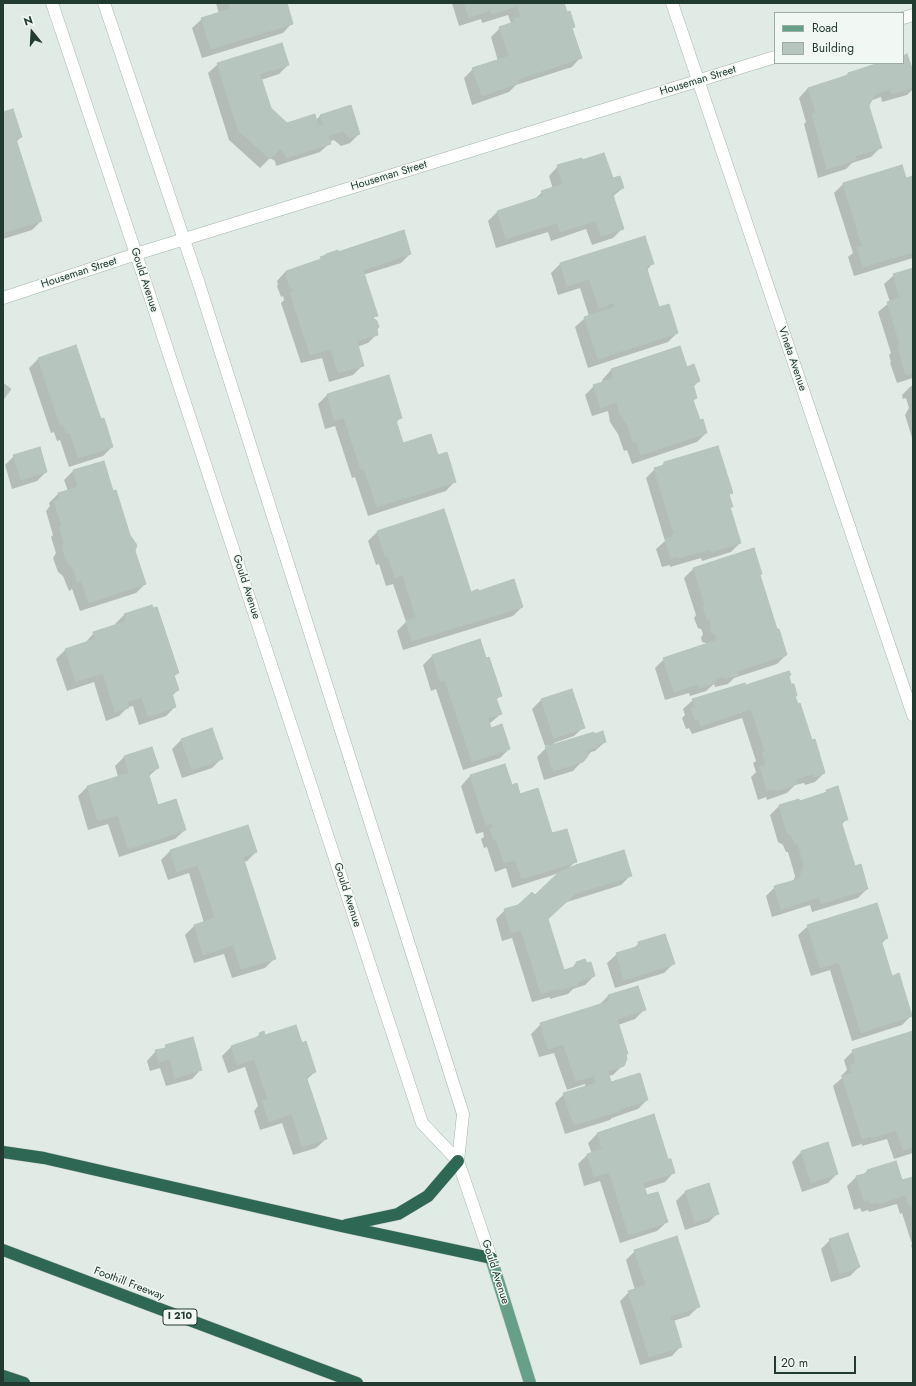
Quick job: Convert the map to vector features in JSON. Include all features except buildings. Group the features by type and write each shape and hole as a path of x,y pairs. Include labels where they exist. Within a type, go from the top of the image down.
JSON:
{"highway":[{"path":"3,1152 52,1160 341,1226 491,1258"},
{"path":"341,1226 398,1214 428,1196 458,1160"},
{"name":"Foothill Freeway","path":"3,1250 357,1383"},
{"path":"3,1376 24,1383"}],"main road":[{"name":"Gould Avenue","path":"491,1258 529,1377"}],"street":[{"name":"Gould Avenue","path":"52,3 422,1123 458,1160"},
{"name":"Gould Avenue","path":"104,3 184,240 463,1114 458,1160 491,1258"},
{"name":"Vineta Avenue","path":"672,3 913,715"},
{"name":"Houseman Street","path":"3,298 136,254 774,57"}]}
